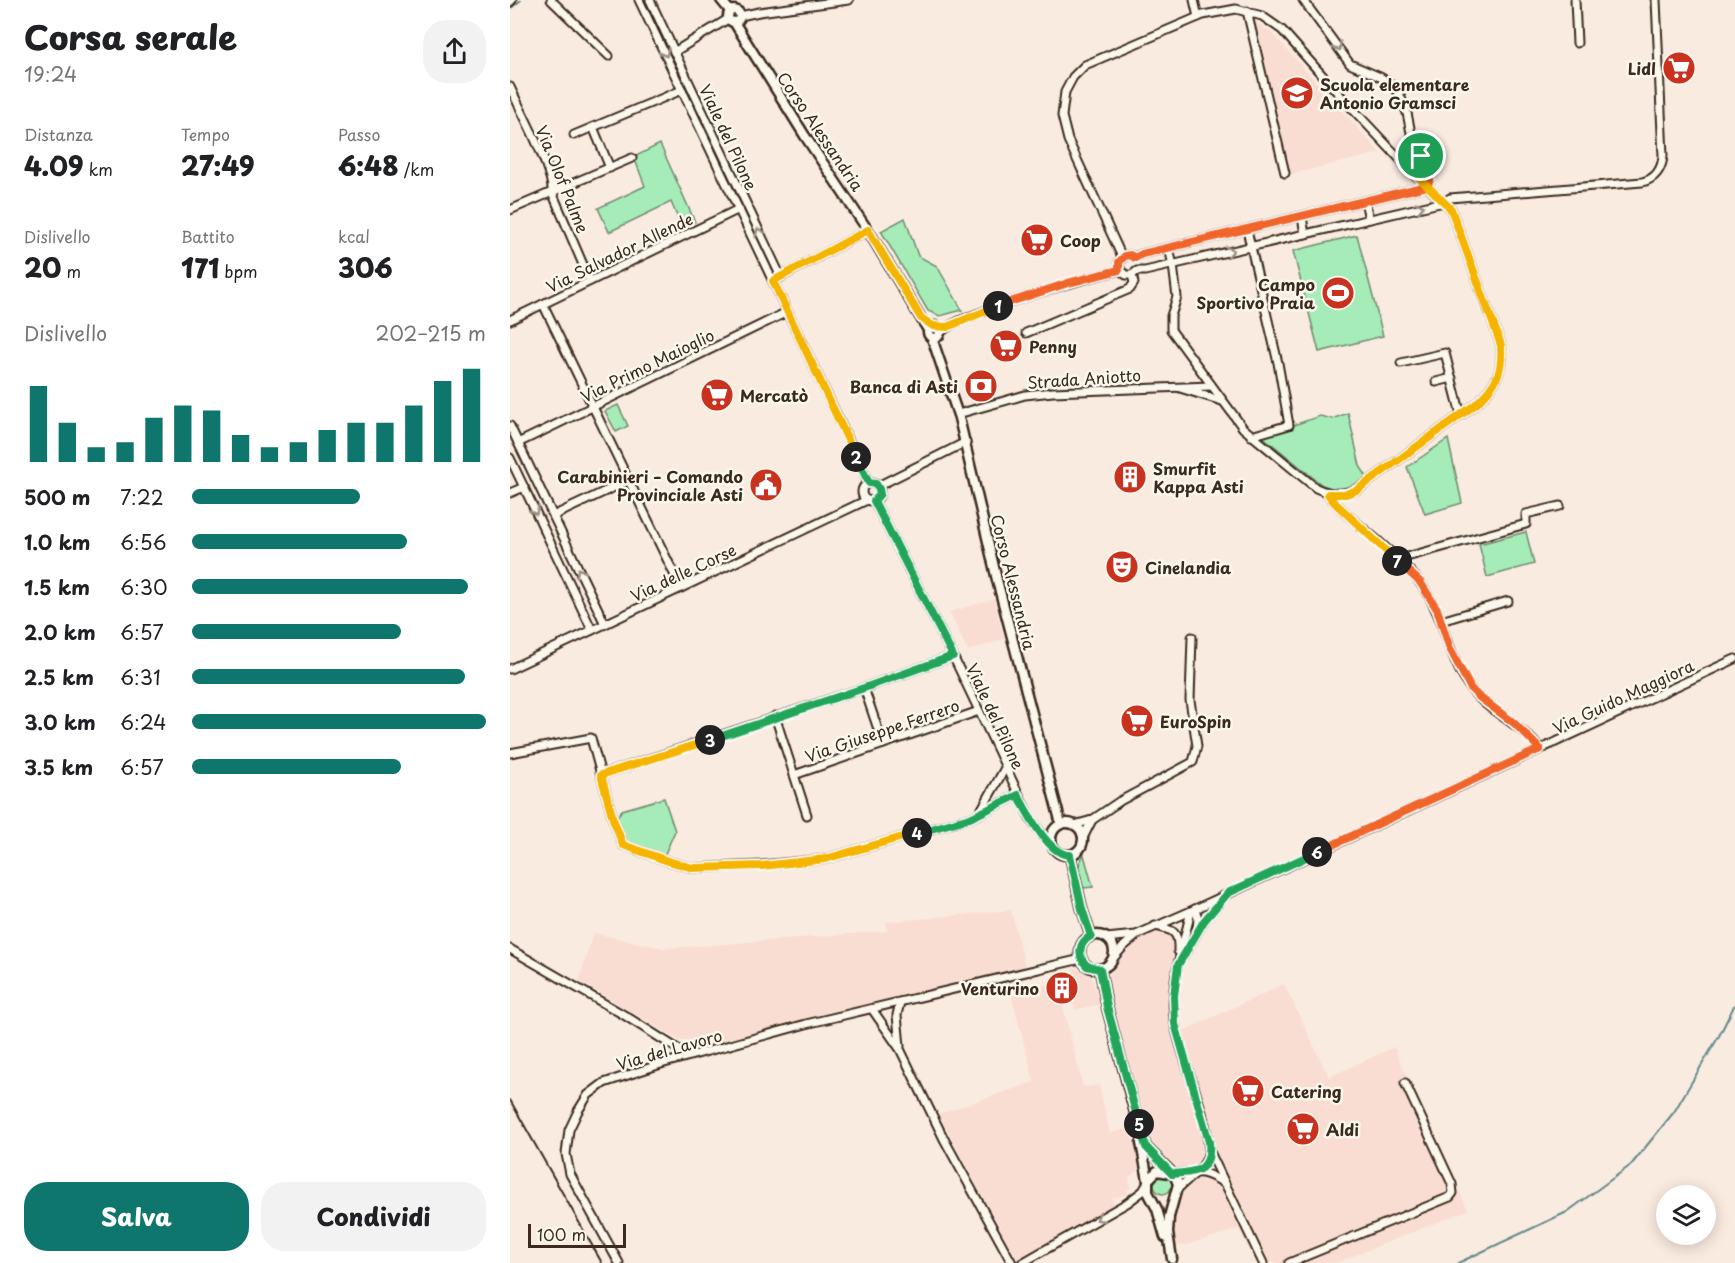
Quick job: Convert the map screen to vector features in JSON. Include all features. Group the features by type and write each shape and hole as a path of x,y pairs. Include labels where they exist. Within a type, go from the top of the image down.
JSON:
{"main road":[{"name":"Corso Alessandria","path":"721,0 805,136 868,230 921,318 935,334 966,442 996,580 1060,824"},
{"path":"1060,824 1074,825 1082,832 1081,847 1070,855 1056,852 1051,843 1053,830 1060,824"},
{"path":"1070,855 1082,909 1091,936"},
{"path":"1091,936 1106,938 1113,952 1110,962 1100,969 1087,966 1081,959 1080,948 1083,943 1091,936"},
{"path":"1100,969 1107,1007 1146,1147 1177,1180 1168,1233 1172,1261"},
{"path":"1140,1128 1150,1195 1157,1209 1172,1261"},
{"path":"1147,1182 1157,1171 1172,1174"},
{"path":"1150,1195 1162,1202 1171,1200 1176,1193"}],"street":[{"path":"551,0 609,57"},
{"name":"Viale del Pilone","path":"639,0 869,483"},
{"name":"Viale del Pilone","path":"650,0 781,277"},
{"path":"674,52 733,17 848,0"},
{"path":"1194,0 1198,17"},
{"path":"1135,258 1142,254 1427,186 1430,180 1398,93 1391,84 1380,77 1350,64 1303,0"},
{"path":"1575,0 1577,43"},
{"path":"1026,333 1130,288 1134,283 1135,273 1139,264 1135,258 1127,255 1122,257 1118,265 1119,270 1126,276 1135,273 1444,202 1450,198 1647,180 1661,167 1663,145 1656,0"},
{"path":"1122,257 1068,140 1062,116 1065,92 1073,78 1085,65 1198,17 1224,10 1247,11 1262,16 1282,30 1347,104 1444,202 1454,214 1501,345 1502,362 1498,378 1489,392 1461,415 1357,490 1346,494 1328,494"},
{"path":"1247,11 1285,173"},
{"name":"Via Olof Palme","path":"510,87 590,281"},
{"path":"574,135 682,90"},
{"path":"593,127 610,168"},
{"path":"1402,161 1421,156"},
{"path":"510,210 632,158"},
{"path":"1365,201 1369,219"},
{"name":"Via Salvador Allende","path":"510,320 739,209"},
{"path":"1302,217 1305,234"},
{"path":"773,281 868,230"},
{"path":"1247,230 1289,425 1251,436"},
{"path":"1192,243 1196,259"},
{"path":"1169,249 1177,297 1171,316 1172,330 1222,401 1251,436 1316,488 1328,494 1420,582 1437,609 1450,649 1471,689 1514,723 1540,749"},
{"path":"935,334 947,327 1023,298 1119,270"},
{"path":"543,304 681,588"},
{"name":"Via Primo Maioglio","path":"518,443 787,312"},
{"path":"1401,363 1443,352 1446,354 1461,415"},
{"path":"1436,382 1452,378"},
{"name":"Strada Aniotto","path":"958,414 1025,395 1211,386"},
{"name":"Strada Aniotto","path":"1178,387 1222,401"},
{"path":"510,426 605,624"},
{"path":"878,486 880,494 870,500 862,492 869,483 878,486 966,442"},
{"path":"510,458 592,630"},
{"path":"553,516 629,480"},
{"path":"510,494 524,487"},
{"name":"Viale del Pilone","path":"870,500 953,656 1030,818 1051,843"},
{"name":"Via delle Corse","path":"510,669 870,500"},
{"path":"1394,557 1403,558 1526,524 1526,514 1560,506"},
{"path":"1442,621 1508,601"},
{"path":"1074,825 1092,820 1120,801 1193,762 1197,746 1190,700 1192,637"},
{"path":"601,775 864,688 953,656"},
{"name":"Via Guido Maggiora","path":"1110,962 1136,935 1735,659"},
{"path":"864,688 883,744"},
{"name":"Via Giuseppe Ferrero","path":"794,775 979,711"},
{"path":"775,716 807,815"},
{"path":"510,753 591,738 613,819 623,845 693,868 762,866 825,859 970,818 1018,795"},
{"path":"980,814 1005,768"},
{"path":"1083,838 1092,820"},
{"name":"Via Guido Maggiora","path":"1178,965 1214,908 1228,893"},
{"path":"1193,910 1198,918 1195,936"},
{"name":"Via Guido Maggiora","path":"1178,965 1193,910"},
{"name":"Via Guido Maggiora","path":"1155,926 1169,929 1176,935 1179,942 1174,996 1175,1024 1209,1149 1263,1263"},
{"name":"Via Guido Maggiora","path":"1106,938 1136,935"},
{"path":"510,950 624,1015 689,1056"},
{"name":"Via del Lavoro","path":"619,1263 570,1174 566,1154 570,1130 578,1111 588,1095 604,1083 689,1056 806,1024 1081,959"},
{"path":"900,1002 897,1015 900,1049"},
{"path":"872,1009 900,1049 944,1139 1012,1263"},
{"path":"1289,1263 1450,1197 1453,1193 1452,1184 1405,1083"},
{"path":"1176,1193 1206,1165 1209,1149"},
{"path":"1172,1174 1198,1171 1207,1173 1225,1184"},
{"path":"1022,1263 1127,1203 1143,1191 1147,1182"}],"shaded area":[{"name":"Scuola elementare Antonio Gramsci","path":"1252,20 1272,33 1380,153 1288,175"},
{"path":"994,599 1004,639 968,651 949,612"},
{"path":"1011,910 1025,967 710,1044 679,1040 579,981 593,933 664,948 686,947 887,931 886,922"},
{"path":"1158,930 1171,933 1176,943 1170,1001 1174,1035 1284,984 1329,1077 1394,1047 1468,1210 1336,1263 1255,1263 1239,1229 1183,1246 1175,1245 1170,1228 1174,1210 1184,1186 1178,1170 1165,1165 1148,1146 1107,988 1109,976 1119,956 1132,941"},
{"path":"1073,967 1083,970 1092,978 1100,1004 1075,1010 1068,977 1074,976"},
{"path":"1057,982 1083,1087 1099,1085 1110,1133 1130,1128 1140,1169 1129,1177 1131,1188 1127,1190 1128,1194 1112,1198 1114,1206 1018,1261 938,1114 1034,1082 1011,994"}],"green space":[{"path":"660,144 695,222 682,228 671,202 609,232 598,208 645,186 634,157"},
{"path":"905,218 918,256 937,266 962,310 940,316 928,311 881,231"},
{"name":"Campo Sportivo Praia","path":"1357,235 1383,336 1319,352 1293,251"},
{"path":"618,405 628,426 616,432 605,411"},
{"path":"1348,413 1360,466 1367,477 1345,487 1334,488 1322,485 1262,436 1320,416 1332,419"},
{"path":"1448,439 1462,503 1425,514 1407,467"},
{"path":"1526,532 1534,564 1487,577 1479,544"},
{"path":"664,798 675,831 664,856 623,840 616,818 622,810"},
{"path":"1084,855 1093,887 1083,888 1079,867"},
{"path":"1163,1176 1169,1179 1172,1185 1169,1191 1163,1194 1157,1191 1154,1185 1157,1179"}],"waterway":[{"path":"510,9 521,0"},
{"path":"1458,1263 1567,1212 1631,1165 1674,1112 1719,1036 1735,1004"}],"railway":[{"path":"510,1100 602,1263"}],"place":[{"name":"Lidl","path":"1679,68"},
{"name":"Scuola elementare Antonio Gramsci","path":"1297,93"},
{"name":"Coop","path":"1037,240"},
{"name":"Campo Sportivo Praia","path":"1338,293"},
{"name":"Penny","path":"1006,346"},
{"name":"Banca di Asti","path":"981,386"},
{"name":"Mercatò","path":"717,395"},
{"name":"Smurfit Kappa Asti","path":"1130,477"},
{"name":"Carabinieri – Comando Provinciale Asti","path":"766,485"},
{"name":"Cinelandia","path":"1122,567"},
{"name":"EuroSpin","path":"1137,721"},
{"name":"Venturino","path":"1062,988"},
{"name":"Catering","path":"1248,1091"},
{"name":"Aldi","path":"1303,1129"}],"route":[{"path":"1421,156 1402,161 1414,174 1427,186 1444,202 1448,205 1454,214 1501,345 1502,362 1498,378 1489,392 1476,404 1357,490 1346,494 1328,494 1420,582 1437,609 1445,639 1471,689 1514,723 1540,749 1228,893 1214,908 1178,965 1174,996 1175,1024 1209,1142 1209,1157 1204,1167 1198,1171 1172,1174 1146,1147 1107,1007 1100,969 1087,966 1081,959 1080,948 1091,936 1082,909 1070,855 1056,852 1030,818 1018,795 970,818 825,859 762,866 693,868 623,845 601,775 864,688 953,656 874,501 880,494 878,486 869,483 773,281 868,230 921,318 933,326 947,327 1016,300 1119,270 1120,259 1125,256 1130,255 1135,258 1142,254 1427,186 1430,180 1421,156"}]}
